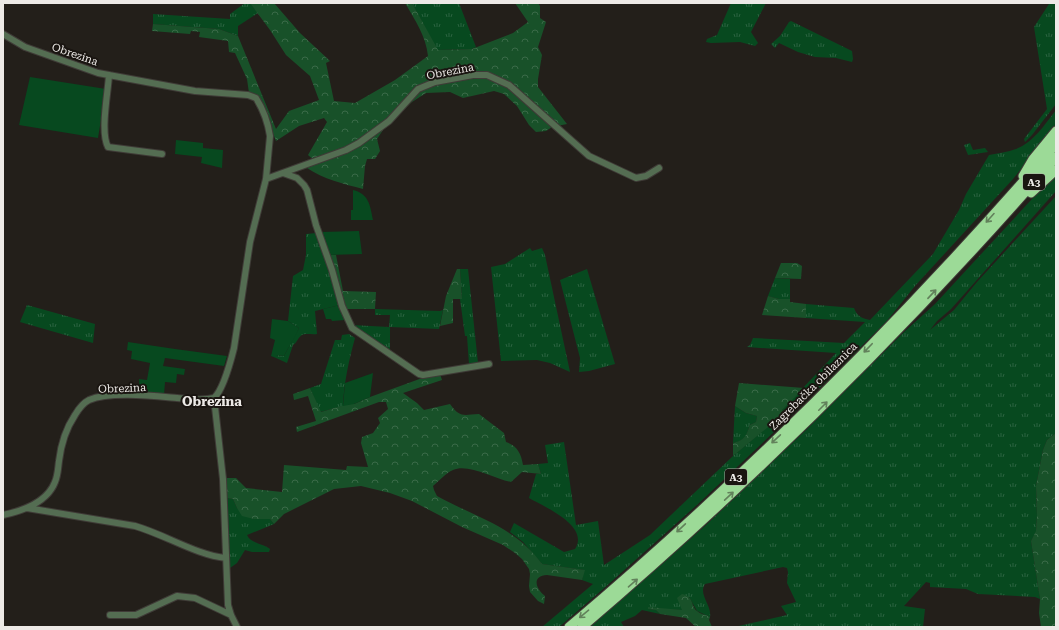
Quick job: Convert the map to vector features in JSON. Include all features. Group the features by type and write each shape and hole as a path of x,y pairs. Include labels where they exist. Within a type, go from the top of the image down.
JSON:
{"highway":[{"path":"1016,190 1017,183 1032,159 1056,131"},
{"name":"Zagrebačka obilaznica","path":"569,627 668,541 792,424 901,314 1016,190 1056,144"},
{"name":"Zagrebačka obilaznica","path":"582,627 673,547 799,429 906,322 1056,157"},
{"path":"1011,208 1019,206 1056,170"}],"street":[{"name":"Obrezina","path":"3,34 34,51 89,70 195,91 248,95 256,98 266,119 270,136 266,179 250,242 234,348 218,394 214,398 195,399 162,396 113,396 97,398 86,402 79,409 65,432 61,444 56,480 53,487 40,500 27,508 3,515"},
{"name":"Obrezina","path":"109,75 104,130 106,144 108,147 162,154"},
{"name":"Obrezina","path":"266,179 346,150 368,138 389,121 418,89 435,82 473,75 487,75 509,85 589,156 636,178 646,176 659,168"},
{"path":"283,174 297,178 307,190 316,225 332,270 342,306 350,323 357,332 419,374 423,375 489,364"},
{"path":"214,398 223,478 227,600 235,626"},
{"name":"Obrezina","path":"27,508 136,526 150,530 212,556 226,558"},
{"path":"110,615 136,615 177,596 195,598 231,615"}],"green space":[{"path":"245,3 250,3 258,13 238,26 238,36 219,29 153,24 153,14 230,19 230,14"},
{"path":"250,3 274,3 300,33 330,61 326,63 334,101 355,103 395,80 428,56 422,35 405,3 412,3 438,50 472,49 513,33 528,22 515,3 538,3 540,6 540,18 546,22 538,47 542,55 538,87 567,124 552,127 546,131 536,132 529,125 517,106 504,94 494,91 463,98 450,92 426,93 412,102 387,124 377,139 380,151 375,159 367,159 363,189 327,178 307,168 316,162 308,155 327,122 324,118 299,126 276,141 259,98 255,94 249,93 247,79 235,53 229,52 228,41 199,37 200,32 191,31 190,34 152,31 153,24 219,29 238,36 276,129 289,111 319,100 310,76 286,55"},
{"path":"412,3 459,3 476,47 472,49 437,50"},
{"path":"731,3 766,3 751,32 758,43 755,46 740,42 706,42 707,39 717,35"},
{"path":"1049,4 1056,4 1056,104 1025,142 1024,139 1047,109 1034,27"},
{"path":"791,21 852,51 852,62 836,58 815,57 798,52 779,43 775,48 771,44 780,36"},
{"path":"30,77 106,89 98,138 19,125"},
{"path":"1056,110 1056,125 1013,179 915,286 886,322 795,412 698,504 602,590 559,627 542,627 593,584 582,580 584,570 542,564 523,542 510,532 514,523 564,552 575,549 578,541 576,533 571,525 555,512 529,498 536,474 541,474 538,464 548,463 545,445 564,442 576,525 598,521 604,565 650,535 733,456 784,413 782,410 836,353 747,347 750,345 753,338 844,343 865,322 806,318 806,304 854,308 856,313 860,316 870,320 933,254 989,155 1016,149 1028,142 1039,132"},
{"path":"176,140 203,143 203,148 223,150 222,168 201,163 202,157 175,154"},
{"path":"970,143 973,150 985,148 988,152 968,155 964,145"},
{"path":"1056,173 1056,191 951,309 937,321 930,330 954,310 977,282 1056,196 1056,433 1047,440 1043,450 1036,486 1036,532 1031,541 1040,599 1035,597 978,594 966,589 930,587 930,583 926,582 904,606 925,609 923,627 734,627 787,615 781,606 796,602 787,583 787,568 783,567 705,584 703,592 709,608 710,617 697,611 689,597 683,610 648,609 656,610 660,614 642,610 635,616 621,622 624,627 590,627 706,525 806,430 904,332 935,304"},
{"path":"353,190 366,197 370,205 373,220 351,220 351,210 353,210"},
{"path":"359,231 362,254 328,255 321,232"},
{"path":"317,233 340,305 315,311 317,334 303,334 293,345 287,363 276,358 276,355 284,356 299,328 288,321 293,276 303,270 306,255 306,234"},
{"path":"530,248 532,251 542,248 545,255 570,372 550,363 537,360 501,361 491,267 505,264"},
{"path":"328,255 336,255 343,291 376,292 375,309 345,309"},
{"path":"781,263 797,263 802,266 801,279 775,278"},
{"path":"457,269 460,269 462,299 453,299 453,323 440,326 446,296"},
{"path":"460,269 468,269 478,363 469,364 467,336 465,336 460,299 462,299"},
{"path":"587,269 615,364 579,372 580,358 560,280"},
{"path":"775,278 790,279 790,299 779,299 768,296"},
{"path":"768,296 779,299 790,299 790,302 806,304 806,318 762,315"},
{"path":"27,305 95,324 93,343 20,322"},
{"path":"340,305 345,320 332,321 331,319 326,319 323,309"},
{"path":"375,309 443,310 439,329 390,327 390,350 387,350 352,325 389,327 390,315 375,315"},
{"path":"272,319 288,321 299,328 284,356 276,355 276,358 271,356 275,340 270,338"},
{"path":"349,334 355,338 344,388 343,406 320,412 310,388 321,384 335,340 341,340 342,335"},
{"path":"128,342 227,356 224,366 165,358 163,366 185,369 184,375 177,374 176,383 165,382 164,395 140,394 139,379 147,380 150,363 131,359 132,351 127,350"},
{"path":"373,373 370,397 354,404 343,406 345,383"},
{"path":"440,374 442,380 403,393 424,410 450,404 459,414 479,414 504,433 506,442 518,450 523,465 538,464 541,474 522,472 511,482 482,472 459,468 450,471 443,477 433,486 434,490 437,496 507,532 532,551 542,564 585,570 582,580 547,575 539,578 537,580 537,587 545,596 544,604 538,601 530,592 529,569 522,559 515,553 503,545 462,527 412,501 390,493 361,486 334,489 284,514 274,524 270,519 254,519 242,516 233,499 226,498 225,478 236,478 246,488 282,492 284,465 346,470 347,466 368,467 361,443 362,437 373,433 380,423 378,418 388,409 386,402 379,402 297,432 296,427 316,421 308,396 294,400 293,394 310,388 321,412 348,404 354,404 425,377"},
{"path":"739,383 804,388 782,410 785,413 733,456 733,443 744,437 750,425 756,422 757,416 746,413 735,406"},
{"path":"735,406 746,413 757,416 756,422 750,425 745,437 733,443"},
{"path":"1056,433 1056,627 1041,627 1039,613 1040,599 1031,541 1036,531 1036,486 1043,450 1047,440"},
{"path":"226,498 233,499 237,508 254,519 270,519 274,524 247,535 254,542 270,549 269,552 252,552 245,550 237,563 230,568"},
{"path":"682,594 689,597 697,611 710,617 709,620 712,627 696,627 686,618 660,614 656,610 648,609 648,607 682,610 677,598"}],"district":[{"name":"Obrezina","path":"212,401"}]}
